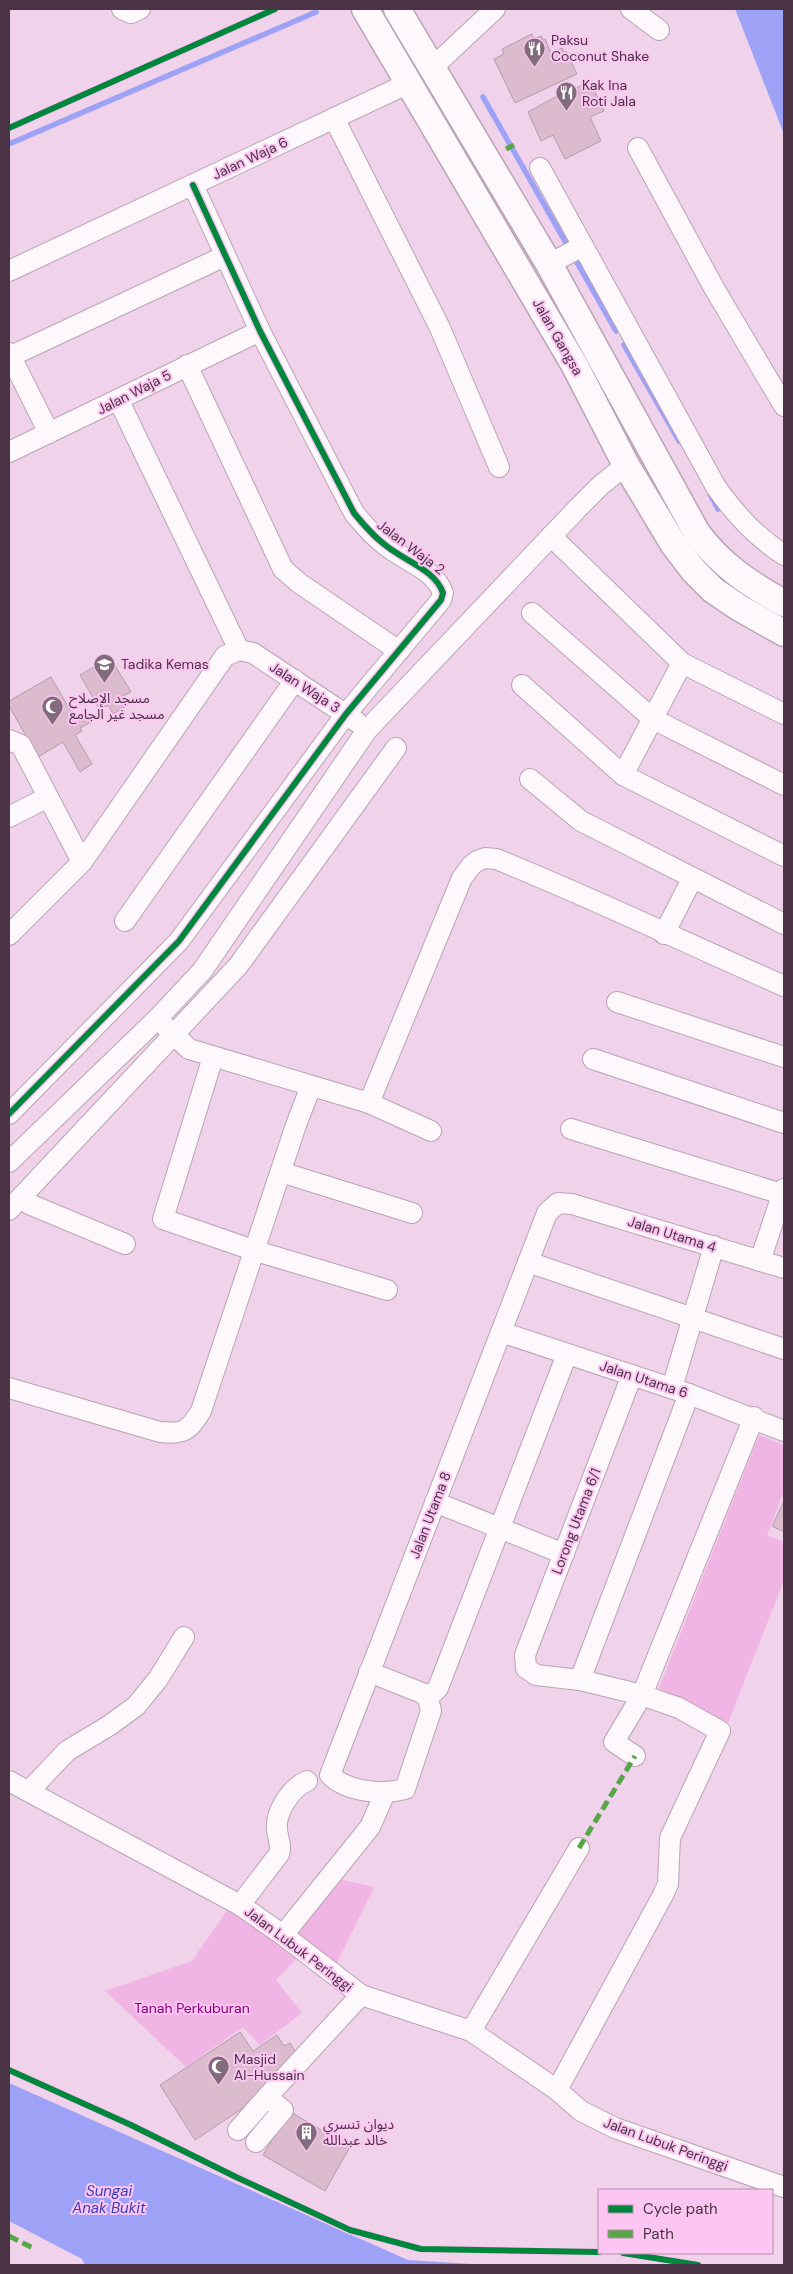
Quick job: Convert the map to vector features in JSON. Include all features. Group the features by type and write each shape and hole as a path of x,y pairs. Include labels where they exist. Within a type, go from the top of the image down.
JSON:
{"main road":[{"name":"Jalan Gangsa","path":"365,9 575,366 626,465 674,545 694,571 738,607 784,633"},
{"name":"Jalan Gangsa","path":"397,9 552,263 697,534 711,553 730,570 750,585 784,603"}],"street":[{"path":"122,9 131,13 140,9"},
{"path":"432,68 495,9"},
{"path":"631,9 659,30"},
{"name":"Jalan Waja 6","path":"9,271 409,83"},
{"path":"334,118 440,328 499,467"},
{"path":"638,148 714,288 784,406"},
{"path":"540,168 579,248 716,487 737,517 757,536 784,555"},
{"name":"Jalan Waja 2","path":"9,1114 179,941 346,714 441,600 443,593 436,579 385,545 367,529 354,513 260,331 192,185"},
{"path":"552,263 579,248"},
{"path":"49,433 9,356 225,256"},
{"name":"Jalan Waja 5","path":"9,452 260,331"},
{"path":"187,365 283,569 299,583 399,651"},
{"path":"9,935 82,862 225,656 239,650 119,400"},
{"path":"9,1162 157,1019 202,971 367,730 551,536 601,485 626,465"},
{"path":"551,536 682,663 784,714"},
{"path":"532,613 653,719 784,785"},
{"name":"Jalan Waja 3","path":"239,650 252,653 346,714 367,730"},
{"path":"623,775 682,663"},
{"path":"125,921 295,680"},
{"path":"522,685 623,775 784,856"},
{"path":"9,740 21,745 82,862"},
{"path":"15,1203 238,966 396,748"},
{"path":"530,779 581,821 784,924"},
{"path":"9,817 48,797"},
{"path":"369,1103 462,878 471,866 485,858 496,859 581,893 664,934 784,986"},
{"path":"272,869 296,886"},
{"path":"664,934 692,879"},
{"path":"617,1002 784,1057"},
{"path":"157,1019 189,1049 369,1103 431,1131"},
{"path":"213,1057 163,1219 256,1251 387,1290"},
{"path":"593,1059 784,1123"},
{"path":"9,1388 160,1432 183,1433 192,1426 201,1411 256,1251 300,1113 311,1086"},
{"path":"571,1129 783,1192 760,1261"},
{"path":"282,1172 412,1213"},
{"path":"15,1203 30,1204 125,1244"},
{"name":"Jalan Utama 4","path":"558,1203 572,1204 784,1268"},
{"name":"Jalan Utama 8","path":"384,1793 338,1784 330,1775 547,1213 558,1203"},
{"path":"557,2090 663,1896 668,1884 670,1838 720,1731 679,1708 642,1695 580,1680 680,1391 693,1317 714,1246"},
{"path":"528,1262 784,1349"},
{"name":"Jalan Utama 6","path":"502,1332 680,1391 784,1430"},
{"path":"428,1698 438,1688 567,1354"},
{"name":"Lorong Utama 6/1","path":"580,1680 536,1675 526,1668 524,1655 632,1375"},
{"path":"635,1756 614,1742 642,1695 754,1418"},
{"path":"435,1502 500,1530 564,1554"},
{"path":"28,1791 66,1751 110,1726 136,1706 158,1679 184,1637"},
{"path":"369,1672 428,1698"},
{"path":"283,1934 370,1827 384,1793 404,1789 431,1711 428,1698"},
{"name":"Jalan Lubuk Peringgi","path":"9,1781 240,1905 283,1934 361,1995 471,2031 557,2090 581,2111 615,2128 784,2187"},
{"path":"240,1905 279,1854 281,1850 277,1826 280,1813 290,1794 307,1781"},
{"path":"471,2031 579,1848"},
{"path":"238,2130 361,1995"},
{"path":"256,2142 283,2110 267,2097"}],"green space":[{"path":"759,1435 784,1445 784,1491 767,1535 784,1542 784,1580 728,1723 659,1688"},
{"path":"334,1878 374,1887 336,1965 289,1932"},
{"name":"Tanah Perkuburan","path":"228,1909 301,1954 276,1980 302,2013 260,2045 243,2027 186,2067 105,1991 192,1961"}],"water":[{"path":"735,9 784,9 784,134"},
{"name":"Sungai Anak Bukit","path":"9,2083 408,2260 488,2265 85,2265 82,2259 9,2221"}],"building":[{"path":"532,34 534,39 541,36 543,40 545,39 551,53 562,48 564,53 566,51 577,74 515,103 494,59 504,54 502,49"},
{"path":"590,81 604,111 590,117 601,141 565,159 553,135 541,141 528,112 575,86 576,88"},
{"name":"Tadika Kemas","path":"110,657 131,692 123,696 128,705 113,714 108,705 100,710 80,675"},
{"name":"مسجد الإصلاح مسجد غير الجامع","path":"51,677 75,719 85,713 91,722 80,728 82,731 75,735 92,764 80,772 63,742 38,757 9,706 9,701"},
{"path":"784,1501 784,1532 772,1526"},
{"name":"Masjid Al-Hussain","path":"240,2032 253,2051 277,2035 284,2046 290,2043 299,2057 276,2086 195,2140 160,2085"},
{"name":"دیوان تنسري خالد عبدالله","path":"289,2111 350,2147 325,2191 263,2155"}],"waterway":[{"path":"9,144 316,12"},
{"path":"483,97 616,331"},
{"path":"624,345 679,441"},
{"path":"710,494 718,509"}],"marked path":[{"path":"506,149 514,145"},
{"path":"579,1848 635,1756"},
{"path":"9,2236 33,2248"}],"cycle path":[{"path":"9,128 275,9"},
{"path":"9,1114 179,941 346,714 441,600 443,593 433,577 391,550 354,513 260,331 193,185"},
{"path":"9,2070 131,2125 350,2230 421,2249 598,2252"},
{"path":"629,2254 698,2265"}],"place":[{"name":"Paksu Coconut Shake","path":"535,67"},
{"name":"Kak Ina Roti Jala","path":"566,112"},
{"name":"Tadika Kemas","path":"105,683"},
{"name":"مسجد الإصلاح مسجد غير الجامع","path":"53,725"},
{"name":"Masjid Al-Hussain","path":"218,2086"},
{"name":"دیوان تنسري خالد عبدالله","path":"307,2151"}]}
